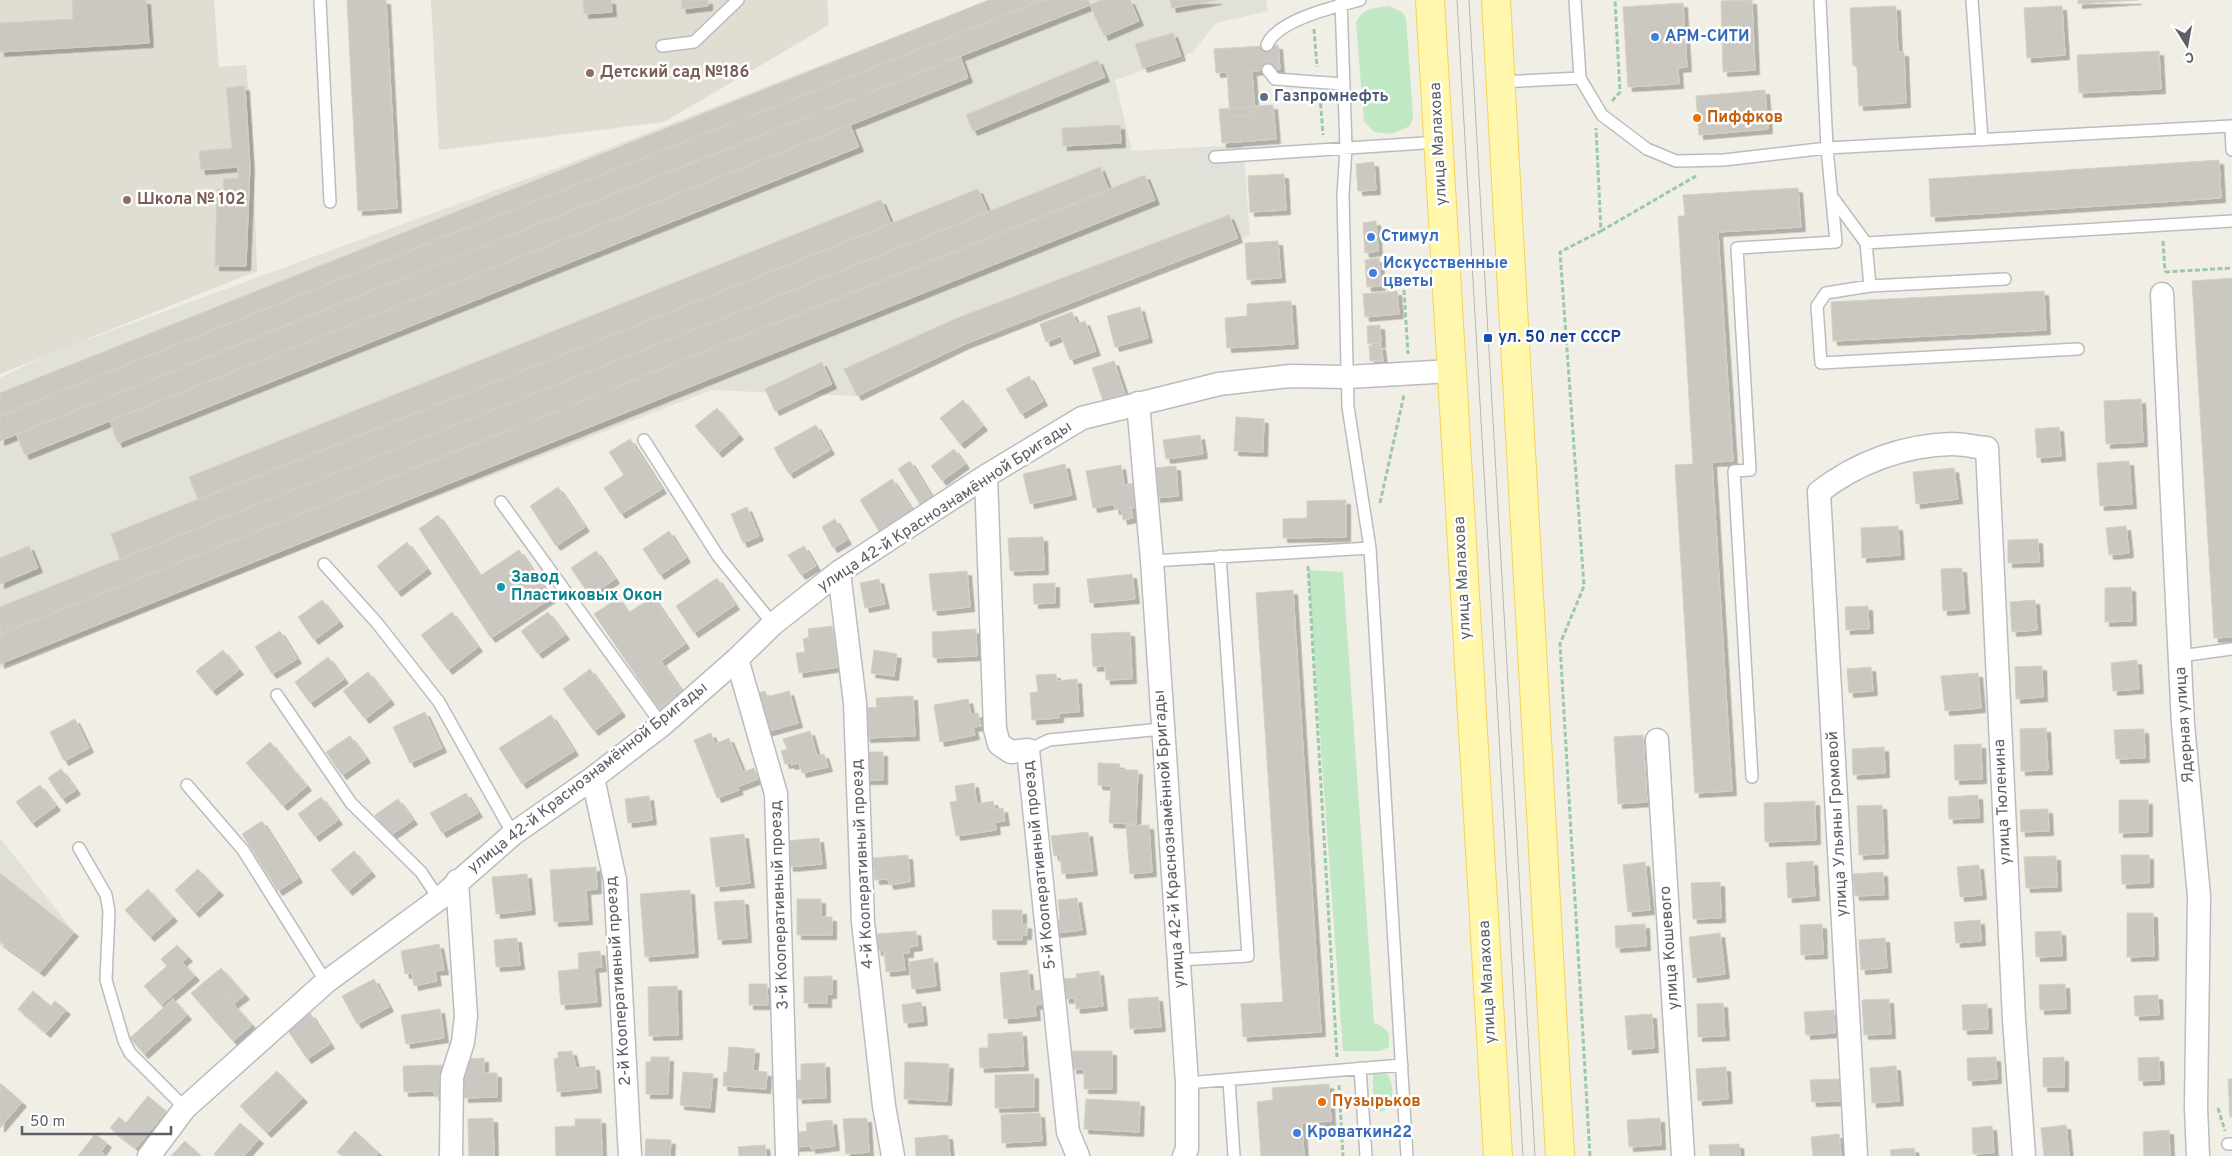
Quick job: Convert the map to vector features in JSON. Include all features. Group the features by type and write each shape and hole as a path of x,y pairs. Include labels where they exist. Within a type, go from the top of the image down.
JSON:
{"main road":[{"name":"улица Малахова","path":"1430,0 1498,1156"},
{"path":"1496,0 1560,1156"}],"street":[{"name":"Ядерная улица","path":"2164,283 2183,724 2199,896 2196,1107 2198,1156"},
{"name":"улица 42-й Краснознамённой Бригады","path":"149,1156 185,1108 326,982 438,899 513,834 593,778 662,725 737,659 773,624 839,572 986,476 1082,418 1219,384 1290,376 1348,377 1451,371"},
{"name":"улица 42-й Краснознамённой Бригады","path":"1138,403 1152,561 1187,1083 1187,1149 1184,1156"},
{"name":"улица Тюленина","path":"1819,492 1838,477 1888,455 1920,448 1953,444 1986,448 2014,1020 2024,1156"},
{"name":"5-й Кооперативный проезд","path":"986,476 995,729 999,744 1011,752 1028,750 1068,1132 1078,1156"},
{"name":"улица Ульяны Громовой","path":"1819,492 1856,1156"},
{"name":"4-й Кооперативный проезд","path":"839,572 855,703 863,922 884,1106 893,1156"},
{"name":"3-й Кооперативный проезд","path":"737,659 776,794 787,1156"},
{"name":"улица Кошевого","path":"1657,740 1683,1156"},
{"name":"2-й Кооперативный проезд","path":"593,778 614,880 630,1156"},
{"path":"451,1156 452,1077 463,1042 466,1016 457,881"}],"lane":[{"path":"320,0 330,202"},
{"path":"662,46 694,42 738,0"},
{"path":"1267,45 1270,36 1307,15 1341,3 1360,0"},
{"path":"1576,0 1580,78 1602,114 1647,149 1676,161 1724,160 1827,148 2231,125 2232,150"},
{"path":"1752,777 1734,471 1750,470 1737,248 1836,242 1827,148 1820,0"},
{"path":"1972,0 1982,140"},
{"path":"1341,3 1346,148 1343,195 1348,407 1370,548 1407,1156"},
{"path":"1268,70 1275,79 1343,84"},
{"path":"1501,82 1580,78"},
{"path":"1215,157 1439,142"},
{"path":"1832,197 1866,242 1870,286"},
{"path":"1866,242 2232,221"},
{"path":"2005,279 1870,286 1826,293 1817,306 1821,363 2078,349"},
{"path":"644,440 718,556 773,624"},
{"path":"501,502 662,725"},
{"path":"1152,561 1370,548"},
{"path":"1179,960 1248,956 1220,556"},
{"path":"324,564 377,623 439,702 513,834"},
{"path":"2180,656 2232,649"},
{"path":"277,695 351,803 420,872 438,899"},
{"path":"1028,750 1049,740 1162,728"},
{"path":"187,785 243,850 326,982"},
{"path":"79,848 106,895 109,911 106,980 124,1041 130,1053 185,1108"},
{"path":"1187,1083 1402,1065"},
{"path":"1360,1068 1366,1156"},
{"path":"1229,1080 1234,1156"}],"path":[{"path":"1601,231 1595,131 1602,114 1620,92 1615,0"},
{"path":"1590,1156 1560,644 1584,586 1560,252 1601,231 1724,160"},
{"path":"2161,225 2164,283 2232,268"},
{"path":"1378,509 1409,373 1404,290"},
{"path":"1308,551 1343,1156"}],"shaded area":[{"name":"Школа № 102","path":"0,0 214,0 219,67 246,65 252,130 257,271 0,374"},
{"name":"Детский сад №186","path":"431,0 827,0 829,25 664,122 439,150"},
{"path":"989,0 1266,0 1268,11 1216,23 1192,53 1115,80 1132,151 1243,145 1250,235 965,344 857,396 711,390 0,668 0,378 51,353 578,160"},
{"path":"0,838 74,932 40,972 0,946"}],"green space":[{"path":"1389,6 1402,12 1406,18 1413,117 1410,126 1392,134 1374,132 1364,121 1356,23 1365,12 1374,8"},
{"path":"1308,570 1343,572 1374,1023 1386,1029 1389,1037 1389,1047 1380,1051 1343,1051"},
{"path":"1373,1073 1387,1074 1392,1085 1391,1106 1384,1111 1373,1112"}],"building":[{"path":"72,0 146,0 149,43 0,52 0,23 73,19"},
{"path":"347,0 386,0 397,208 358,211"},
{"path":"583,0 611,0 612,12 584,14"},
{"path":"681,0 708,0 708,6 682,9"},
{"path":"989,0 1044,0 441,238 0,416 0,393"},
{"path":"1044,0 1088,0 1090,5 451,258 0,441 0,416 441,238"},
{"path":"1101,0 1130,0 1139,21 1104,36 1090,5"},
{"path":"1170,0 1217,0 1172,8"},
{"path":"1752,0 1755,70 1723,72 1721,1"},
{"path":"2078,0 2137,0 2078,4"},
{"name":"АРМ-СИТИ","path":"1683,3 1687,67 1678,68 1679,84 1628,87 1623,7"},
{"path":"1896,6 1898,52 1904,52 1906,103 1859,106 1857,66 1853,66 1850,8"},
{"path":"2062,6 2065,55 2027,58 2024,8"},
{"path":"1173,33 1181,56 1143,68 1135,44"},
{"path":"1278,45 1280,69 1252,71 1255,116 1230,117 1227,72 1216,73 1214,49"},
{"path":"2159,51 2161,89 2079,93 2077,55"},
{"path":"960,56 968,78 25,455 16,434"},
{"path":"1098,60 1105,77 973,131 966,115"},
{"path":"245,86 250,166 246,266 215,266 217,189 224,189 223,179 238,178 238,167 201,170 199,151 232,148 226,88"},
{"path":"1765,90 1768,129 1699,135 1696,96"},
{"path":"1273,105 1276,139 1222,143 1219,109"},
{"path":"850,125 859,147 118,443 110,421"},
{"path":"1120,125 1121,143 1063,146 1062,128"},
{"path":"2219,160 2221,198 1931,217 1929,179"},
{"path":"1374,162 1376,190 1358,191 1356,164"},
{"path":"1100,167 1109,190 0,634 0,607"},
{"path":"1284,174 1286,210 1250,212 1248,176"},
{"path":"1145,175 1155,200 0,664 0,634"},
{"path":"1798,188 1801,227 1718,232 1733,461 1712,462 1732,791 1695,793 1675,465 1693,464 1678,216 1685,216 1683,195"},
{"path":"978,189 988,212 120,559 111,534"},
{"path":"881,200 891,224 198,500 189,477"},
{"path":"1229,215 1238,238 965,344 857,396 844,369 955,319"},
{"name":"Стимул","path":"1376,221 1378,251 1365,253 1363,223"},
{"path":"1278,241 1281,278 1247,280 1245,243"},
{"name":"Искусственные цветы","path":"1379,258 1381,286 1367,287 1365,260"},
{"path":"2232,278 2232,637 2214,638 2192,281"},
{"path":"1397,291 1399,314 1365,317 1363,294"},
{"path":"2044,291 2046,330 1833,341 1831,302"},
{"path":"1291,301 1294,344 1227,348 1225,318 1247,316 1247,304"},
{"path":"1140,307 1148,338 1115,347 1107,316"},
{"path":"1072,312 1077,324 1085,321 1096,351 1070,360 1061,336 1046,342 1040,324"},
{"path":"1380,325 1381,343 1368,344 1367,326"},
{"path":"1381,345 1383,361 1370,361 1369,346"},
{"path":"1114,361 1125,394 1103,401 1092,368"},
{"path":"822,362 832,384 775,411 765,389"},
{"path":"1029,376 1043,401 1021,414 1006,389"},
{"path":"2141,399 2143,442 2106,444 2104,401"},
{"path":"963,400 983,426 960,444 940,418"},
{"path":"717,408 739,435 718,453 695,426"},
{"path":"1236,417 1264,419 1263,452 1234,451"},
{"path":"816,425 830,450 789,474 774,448"},
{"path":"2059,427 2061,456 2037,458 2035,429"},
{"path":"1200,435 1203,454 1166,459 1163,440"},
{"path":"630,439 662,489 621,514 604,488 624,475 609,452"},
{"path":"954,449 965,464 942,481 931,466"},
{"path":"910,461 933,499 921,506 898,469"},
{"path":"2129,461 2132,504 2100,506 2097,463"},
{"path":"1065,464 1072,495 1030,504 1023,474"},
{"path":"1121,465 1124,485 1134,483 1138,507 1131,508 1133,518 1123,520 1121,509 1115,510 1114,504 1093,508 1086,471"},
{"path":"1176,466 1178,496 1156,498 1153,468"},
{"path":"1954,468 1958,499 1916,504 1913,472"},
{"path":"892,479 912,510 879,531 860,500"},
{"path":"558,487 585,527 556,546 530,506"},
{"path":"1346,500 1346,537 1283,538 1283,519 1307,518 1307,501"},
{"path":"747,507 759,536 743,543 731,514"},
{"name":"Завод Пластиковых Окон","path":"438,515 480,576 519,550 551,598 491,638 419,529"},
{"path":"835,519 847,540 833,548 822,527"},
{"path":"1898,526 1900,555 1862,558 1861,528"},
{"path":"2126,526 2129,553 2109,555 2106,528"},
{"path":"669,531 686,558 660,575 643,549"},
{"path":"1043,537 1044,570 1010,571 1008,538"},
{"path":"2038,539 2039,562 2008,563 2008,540"},
{"path":"407,542 427,569 397,592 377,566"},
{"path":"29,546 38,568 0,584 0,558"},
{"path":"804,546 816,566 801,575 788,555"},
{"path":"596,551 615,579 590,596 571,568"},
{"path":"1962,568 1965,609 1943,611 1941,569"},
{"path":"967,571 970,607 933,611 929,574"},
{"path":"1132,574 1135,599 1090,603 1087,579"},
{"path":"717,578 735,605 694,633 676,606"},
{"path":"879,579 885,604 865,608 860,583"},
{"path":"1055,583 1055,603 1034,604 1033,584"},
{"path":"2131,587 2132,621 2105,622 2105,588"},
{"path":"1293,590 1321,1032 1243,1037 1241,1004 1283,1002 1256,593"},
{"path":"653,597 685,644 661,661 683,693 659,709 594,614 618,598 628,613"},
{"path":"322,600 339,622 314,640 298,617"},
{"path":"2035,600 2037,630 2012,632 2010,602"},
{"path":"1868,606 1869,629 1846,630 1845,607"},
{"path":"452,612 478,647 448,670 421,635"},
{"path":"548,612 565,635 538,654 521,631"},
{"path":"832,626 838,667 799,673 796,653 805,652 803,639 809,637 808,629"},
{"path":"976,629 977,656 933,658 932,632"},
{"path":"280,631 297,659 272,674 255,647"},
{"path":"1130,632 1132,679 1106,680 1105,666 1093,667 1091,634"},
{"path":"223,650 239,670 212,691 196,671"},
{"path":"874,650 897,654 894,676 871,673"},
{"path":"328,657 344,679 310,703 295,682"},
{"path":"2137,660 2139,689 2113,691 2111,663"},
{"path":"2042,666 2043,697 2016,699 2015,667"},
{"path":"1871,667 1873,691 1849,693 1847,669"},
{"path":"590,669 621,712 594,731 563,689"},
{"path":"368,672 390,700 365,719 343,691"},
{"path":"1978,673 1981,708 1945,711 1941,676"},
{"path":"1056,674 1057,681 1077,679 1079,712 1059,713 1059,718 1032,720 1030,693 1038,692 1036,675"},
{"path":"765,691 767,697 789,691 798,723 762,733 751,695"},
{"path":"913,696 915,736 866,738 864,708 877,707 876,698"},
{"path":"968,699 971,714 978,713 981,726 973,727 975,735 940,742 934,705"},
{"path":"425,712 442,748 410,763 393,727"},
{"path":"551,715 574,751 522,784 499,748"},
{"path":"75,719 89,748 64,761 50,732"},
{"path":"2046,728 2048,770 2021,771 2020,729"},
{"path":"2144,729 2145,758 2116,759 2114,730"},
{"path":"810,731 817,756 824,754 828,767 802,773 799,763 785,764 781,751 787,749 783,739"},
{"path":"711,733 715,744 729,738 743,772 754,768 758,779 737,787 739,790 717,798 694,740"},
{"path":"1643,735 1647,802 1618,804 1614,737"},
{"path":"350,736 366,758 342,775 326,752"},
{"path":"270,742 285,760 261,780 246,763"},
{"path":"1981,744 1982,779 1955,780 1954,745"},
{"path":"1884,747 1885,773 1853,775 1852,749"},
{"path":"863,752 883,752 883,780 864,780"},
{"path":"285,760 307,786 283,806 261,780"},
{"path":"1098,763 1120,764 1119,770 1138,770 1136,824 1109,823 1111,786 1098,785"},
{"path":"61,769 76,790 62,799 48,778"},
{"path":"974,783 977,804 993,801 995,809 1003,808 1005,821 995,822 996,830 956,836 950,802 957,801 955,786"},
{"path":"40,785 56,806 32,823 16,802"},
{"path":"466,793 478,813 442,833 430,813"},
{"path":"1978,795 1979,818 1949,819 1948,797"},
{"path":"649,796 652,820 628,823 625,799"},
{"path":"321,797 338,820 315,837 298,814"},
{"path":"398,799 413,820 390,836 375,815"},
{"path":"2119,800 2148,800 2148,832 2119,833"},
{"path":"1815,801 1816,840 1765,842 1764,803"},
{"path":"1882,805 1884,854 1859,855 1857,806"},
{"path":"2048,809 2049,831 2021,832 2020,810"},
{"path":"262,821 298,878 278,891 242,834"},
{"path":"1149,825 1152,872 1130,874 1126,826"},
{"path":"1088,832 1093,871 1062,874 1060,855 1054,856 1051,836"},
{"path":"744,834 750,883 716,887 710,838"},
{"path":"819,838 822,864 789,867 786,841"},
{"path":"354,851 371,872 348,891 331,870"},
{"path":"908,855 910,882 889,885 888,879 875,880 873,858"},
{"path":"2121,855 2149,855 2149,883 2122,884"},
{"path":"2056,856 2057,887 2026,888 2024,857"},
{"path":"1813,861 1815,896 1788,898 1786,863"},
{"path":"1645,862 1650,910 1628,912 1623,865"},
{"path":"1979,865 1982,895 1960,897 1957,867"},
{"path":"596,867 597,889 586,890 588,920 554,922 550,870"},
{"path":"198,869 219,891 195,913 175,890"},
{"path":"1883,872 1884,895 1855,896 1853,874"},
{"path":"0,873 74,932 40,972 0,942"},
{"path":"527,874 531,910 496,914 492,877"},
{"path":"1720,882 1721,918 1693,919 1691,883"},
{"path":"148,889 173,917 150,937 125,910"},
{"path":"690,890 694,953 645,957 640,894"},
{"path":"1077,898 1082,930 1056,933 1055,920 1060,919 1058,900"},
{"path":"797,899 821,899 821,917 832,917 832,935 797,935"},
{"path":"744,900 747,938 718,940 714,902"},
{"path":"992,910 1022,910 1022,925 1027,924 1027,935 1022,935 1022,940 993,940"},
{"path":"2127,913 2153,913 2154,956 2127,957"},
{"path":"1980,920 1981,941 1956,943 1954,922"},
{"path":"1645,924 1646,946 1616,948 1615,926"},
{"path":"1822,924 1823,954 1801,955 1800,925"},
{"path":"916,931 918,946 909,947 909,953 903,953 905,970 886,972 884,950 877,951 876,934"},
{"path":"2061,931 2062,956 2036,957 2035,932"},
{"path":"1720,933 1725,974 1693,978 1689,937"},
{"path":"517,938 520,965 496,967 494,940"},
{"path":"1885,938 1887,968 1861,970 1859,940"},
{"path":"439,944 444,970 435,971 437,981 414,986 412,973 405,974 401,951"},
{"path":"177,945 188,957 182,962 195,976 161,1005 144,986 167,966 161,959"},
{"path":"600,951 602,967 594,968 597,1002 561,1005 558,971 579,969 578,953"},
{"path":"933,958 936,986 912,989 909,962"},
{"path":"221,968 245,995 233,1004 221,990 203,1007 191,993"},
{"path":"1028,970 1030,991 1041,990 1042,1004 1035,1005 1036,1016 1004,1019 1000,973"},
{"path":"1099,971 1103,1006 1076,1009 1075,998 1065,999 1062,979 1077,978 1076,974"},
{"path":"832,976 832,994 827,994 827,1003 804,1003 804,977"},
{"path":"374,979 389,1007 357,1024 342,996"},
{"path":"749,984 767,984 768,1005 749,1005"},
{"path":"2065,984 2066,1009 2040,1010 2039,985"},
{"path":"677,986 678,1035 649,1036 648,987"},
{"path":"221,990 252,1025 233,1041 203,1007"},
{"path":"33,991 51,1006 55,1001 66,1010 46,1033 18,1009"},
{"path":"2158,995 2159,1015 2135,1016 2134,996"},
{"path":"1158,997 1161,1027 1130,1029 1128,999"},
{"path":"173,999 187,1015 144,1054 130,1038"},
{"path":"1889,999 1891,1034 1864,1035 1862,1000"},
{"path":"921,1002 923,1021 904,1023 902,1005"},
{"path":"1723,1003 1725,1036 1698,1037 1697,1004"},
{"path":"1987,1004 1988,1029 1963,1030 1962,1005"},
{"path":"440,1009 444,1038 406,1044 401,1015"},
{"path":"1834,1010 1835,1033 1806,1035 1804,1012"},
{"path":"310,1013 330,1044 307,1059 287,1029"},
{"path":"1652,1014 1654,1048 1628,1050 1625,1016"},
{"path":"1022,1032 1024,1066 980,1068 979,1048 988,1048 988,1034"},
{"path":"729,1047 755,1049 753,1071 767,1072 766,1089 723,1086 724,1072 727,1072"},
{"path":"572,1051 576,1068 595,1066 597,1088 557,1092 554,1059 558,1058 558,1052"},
{"path":"1072,1051 1112,1051 1112,1089 1084,1089 1084,1069 1072,1069"},
{"path":"651,1057 669,1057 668,1094 646,1094 646,1062 651,1062"},
{"path":"1996,1057 1997,1079 1968,1081 1967,1058"},
{"path":"2064,1057 2064,1087 2043,1087 2043,1058"},
{"path":"2159,1057 2160,1080 2139,1081 2138,1058"},
{"path":"484,1058 484,1073 497,1073 497,1097 464,1098 463,1059"},
{"path":"905,1062 949,1064 947,1101 904,1099"},
{"path":"825,1063 826,1098 798,1099 797,1080 801,1080 801,1064"},
{"path":"443,1065 444,1096 435,1097 434,1091 404,1092 403,1066"},
{"path":"1896,1066 1899,1101 1872,1103 1870,1068"},
{"path":"1726,1067 1728,1099 1698,1101 1696,1069"},
{"path":"277,1071 303,1098 267,1133 240,1106"},
{"path":"683,1072 713,1074 710,1108 680,1105"},
{"path":"1034,1074 1034,1107 995,1108 995,1075"},
{"path":"1840,1079 1841,1101 1812,1102 1810,1080"},
{"path":"2228,1079 2232,1079 2232,1117 2230,1117"},
{"path":"0,1083 22,1102 0,1128"},
{"path":"1329,1084 1331,1121 1302,1123 1304,1156 1261,1156 1257,1102 1273,1100 1272,1088"},
{"path":"148,1096 166,1111 136,1148 110,1128 119,1117 126,1123"},
{"path":"1086,1099 1140,1102 1139,1132 1084,1129"},
{"path":"1040,1113 1042,1141 1002,1143 1001,1115"},
{"path":"493,1118 494,1156 469,1156 468,1119"},
{"path":"867,1118 869,1152 846,1154 843,1119"},
{"path":"1660,1118 1661,1145 1629,1147 1627,1120"},
{"path":"575,1119 601,1119 602,1156 556,1156 555,1127 575,1126"},
{"path":"832,1120 835,1146 811,1149 811,1146 795,1147 793,1133 807,1131 806,1123"},
{"path":"240,1123 259,1139 244,1156 216,1156 214,1154"},
{"path":"2066,1125 2069,1156 2044,1156 2041,1128"},
{"path":"1992,1126 1994,1153 1973,1154 1972,1128"},
{"path":"2169,1130 2170,1156 2144,1156 2143,1132"},
{"path":"355,1131 379,1153 376,1156 342,1156 337,1152"},
{"path":"95,1134 107,1143 101,1152 106,1156 78,1156"},
{"path":"1839,1134 1841,1156 1813,1156 1811,1137"},
{"path":"948,1135 950,1156 916,1156 915,1138"},
{"path":"646,1139 671,1140 670,1156 645,1156"},
{"path":"185,1141 201,1156 171,1156"},
{"path":"1739,1144 1740,1156 1710,1156 1709,1145"},
{"path":"765,1145 766,1156 739,1156 738,1147"},
{"path":"1914,1148 1915,1156 1891,1156 1890,1150"}],"tram line":[{"path":"1457,0 1523,1156"},
{"path":"1469,0 1535,1156"}],"place":[{"name":"АРМ-СИТИ","path":"1655,37"},
{"name":"Детский сад №186","path":"590,73"},
{"name":"Газпромнефть","path":"1264,97"},
{"name":"Пиффков","path":"1697,118"},
{"name":"Школа № 102","path":"127,200"},
{"name":"Стимул","path":"1371,237"},
{"name":"Искусственные цветы","path":"1373,273"},
{"name":"ул. 50 лет СССР","path":"1488,338"},
{"name":"Завод Пластиковых Окон","path":"501,587"},
{"name":"Пузырьков","path":"1322,1102"},
{"name":"Кроваткин22","path":"1297,1133"}]}
